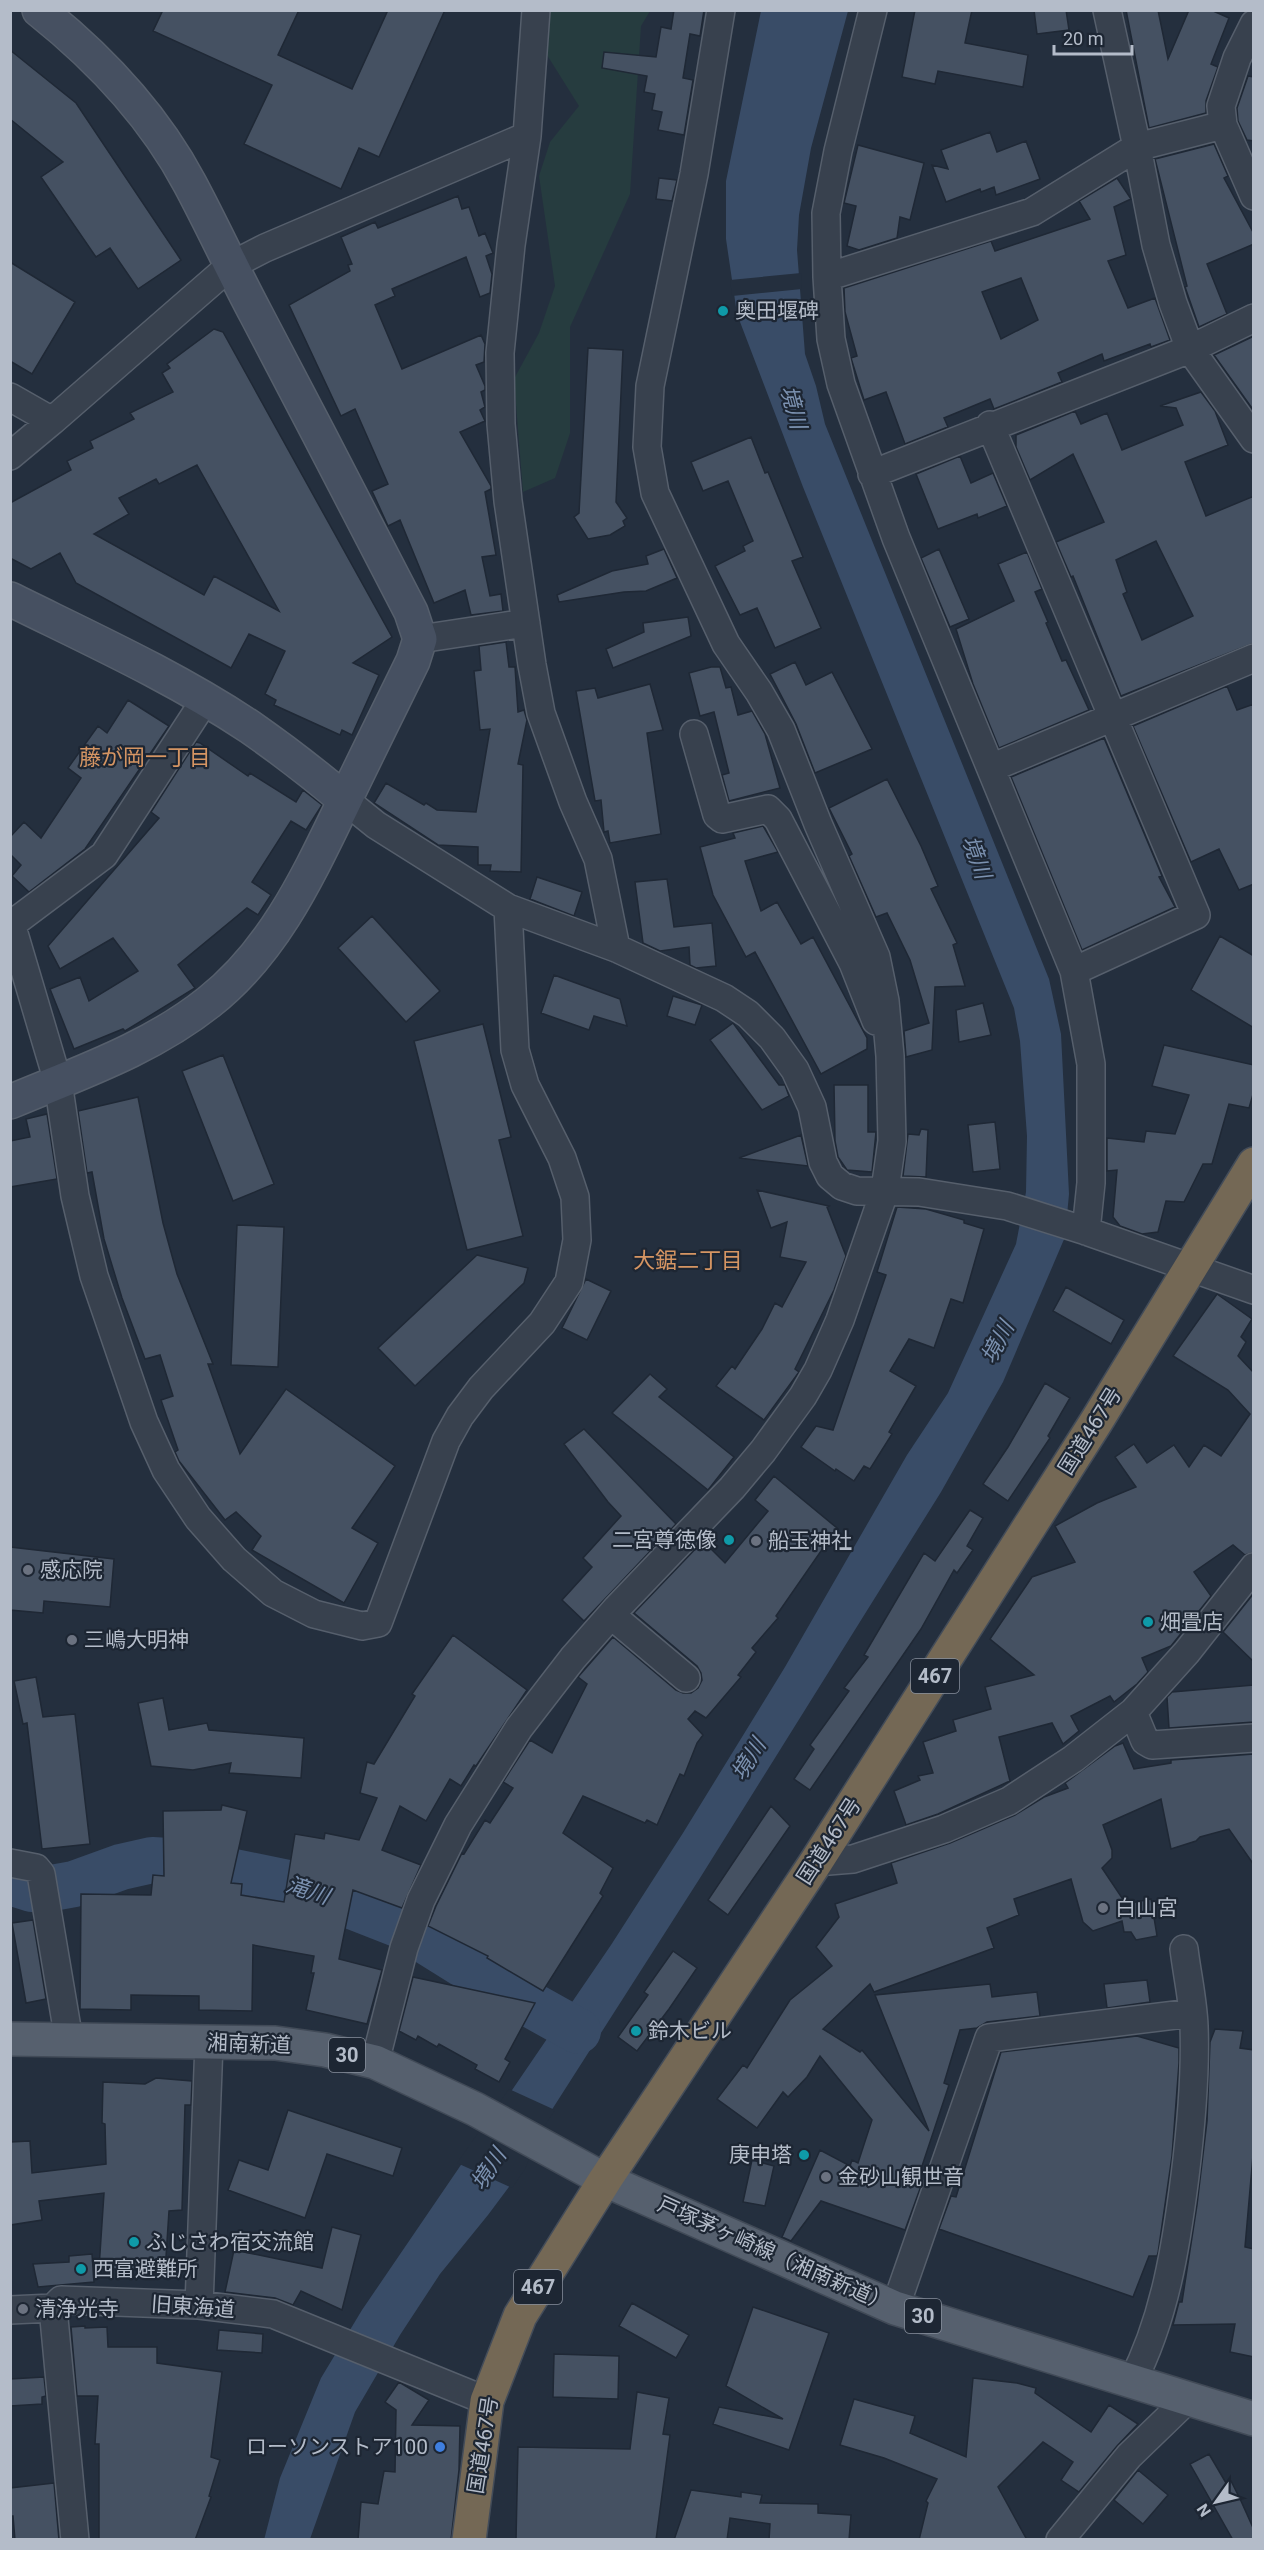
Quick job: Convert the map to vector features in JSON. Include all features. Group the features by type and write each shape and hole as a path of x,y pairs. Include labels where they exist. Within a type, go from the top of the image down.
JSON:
{"highway":[{"name":"国道467号","path":"469,2540 487,2401 520,2316 605,2180 816,1862 1191,1269 1254,1164"}],"main road":[{"name":"湘南新道","path":"10,2039 275,2043 325,2050 375,2062 475,2109 605,2180"},
{"name":"戸塚茅ヶ崎線（湘南新道）","path":"605,2180 896,2308 1254,2419"}],"street":[{"path":"10,1102 120,1056 187,1018 228,986 262,949 292,905 413,661 420,639 411,612 189,183 157,133 90,53 39,10"},
{"path":"536,10 527,136 511,245 500,353 501,424 508,501 541,713 573,802 598,859 616,948"},
{"path":"375,2062 404,1948 446,1846 499,1758 543,1695 612,1615 732,1488 763,1451 802,1396 818,1370 840,1320 885,1190 892,1141 890,1056 885,1001 876,957 818,824 781,730 759,692 726,644 670,528 650,477 647,422 650,386 694,174 721,10"},
{"path":"873,10 838,151 826,213 826,276 831,339 842,384 872,474 1074,972 1091,1064 1091,1183 1086,1231"},
{"path":"1107,10 1137,147 1155,245 1173,303 1190,349 1254,439"},
{"path":"1254,24 1245,57 1221,106 1223,125 1254,196"},
{"path":"826,276 1032,212 1137,147 1223,125"},
{"path":"10,456 230,266 265,248 527,136"},
{"path":"872,474 990,425 1190,349 1254,318"},
{"path":"10,397 52,421"},
{"path":"990,425 1196,915 1074,972"},
{"path":"10,599 139,663 248,726 308,769 376,825 508,908 616,948 724,998 748,1014 772,1038 795,1070 812,1107 823,1162 830,1176 842,1186 857,1191 919,1192 1007,1206 1254,1290"},
{"path":"420,639 526,623"},
{"path":"991,768 1254,658"},
{"path":"205,700 104,855 11,922 58,1082 75,1196 94,1276 144,1422 166,1470 198,1518 234,1559 273,1593 314,1614 362,1626 378,1623 444,1444 460,1416 481,1388 548,1314 569,1282 577,1240 575,1197 562,1158 525,1085 515,1050 508,908"},
{"path":"694,734 717,816 722,819 768,809 778,819 853,963 890,1056"},
{"path":"816,1862 853,1859 944,1829 1009,1801 1073,1759 1133,1712 1187,1652 1254,1567"},
{"path":"612,1615 686,1678"},
{"path":"1133,1712 1145,1741 1152,1744 1254,1738"},
{"path":"10,1863 36,1868 43,1884 69,2040"},
{"path":"1132,2382 1144,2359 1163,2303 1174,2253 1192,2121 1194,2025 1184,1949"},
{"path":"896,2308 989,2038 1192,2013"},
{"path":"199,2305 209,2043"},
{"path":"57,2304 75,2540"},
{"name":"旧東海道","path":"10,2310 57,2304 199,2305 273,2314 487,2401"},
{"path":"1060,2540 1129,2456 1188,2399"}],"green space":[{"path":"549,11 650,11 641,26 630,194 570,327 570,433 555,478 523,492 514,379 539,333 555,286 539,176 550,142 579,106 547,55"}],"water":[{"name":"境川","path":"761,11 848,11 811,148 799,215 797,250 805,354 825,424 1049,979 1061,1034 1069,1194 1065,1237 1003,1382 941,1492 700,1878 537,2133 523,2168 440,2274 400,2335 355,2412 310,2539 264,2540 280,2478 321,2378 362,2310 611,1945 785,1667 907,1455 948,1393 1016,1244 1026,1192 1027,1136 1020,1041 1014,1008 803,487 737,314 726,239 726,181"}],"pier":[{"path":"801,273 802,289 732,296 730,280"},
{"path":"509,2089 555,2110 539,2134 525,2169 512,2188 457,2163"}],"building":[{"path":"163,10 299,10 278,55 352,89 388,10 445,10 379,157 359,148 341,189 244,144 272,85 153,31"},
{"path":"674,10 704,10 700,36 690,34 683,78 693,80 684,135 658,130 662,112 652,110 655,94 644,92 647,76 602,68 604,52 656,57 661,27 671,29"},
{"path":"915,10 972,10 965,43 1028,55 1023,87 938,71 935,84 902,77"},
{"path":"1034,10 1066,10 1069,30 1037,34"},
{"path":"1126,10 1158,10 1168,59 1189,10 1211,10 1229,18 1211,64 1218,67 1206,101 1206,113 1149,128"},
{"path":"10,50 76,103 181,260 138,289 110,248 96,257 41,177 63,162 10,119"},
{"path":"1248,76 1254,77 1254,141 1247,140 1238,121 1237,108"},
{"path":"990,132 997,152 1026,141 1040,179 996,195 994,187 981,192 980,189 946,202 932,165 948,169 941,150"},
{"path":"1214,144 1228,176 1224,178 1254,234 1254,244 1207,264 1227,314 1199,327 1185,287 1187,286 1155,159"},
{"path":"858,145 924,163 910,220 900,217 897,238 859,250 847,246 856,206 844,203"},
{"path":"659,178 677,180 672,201 656,199"},
{"path":"1117,178 1131,199 1114,207 1126,255 1108,261 1128,308 1155,298 1170,340 1151,347 1150,344 1104,361 1102,354 1058,373 1062,382 994,409 990,399 944,418 948,427 905,444 886,392 864,400 851,358 857,356 845,312 844,288 991,241 995,251 1090,219 1079,201","holes":["1021,278 1038,320 1001,339 982,292"]},
{"path":"458,196 462,209 469,207 479,236 485,233 493,253 486,256 492,274 490,293 480,297 466,257 392,289 395,296 375,305 402,369 481,335 485,344 484,362 476,365 485,386 485,390 481,392 485,407 480,410 485,421 460,432 491,486 491,489 485,492 496,555 482,557 490,596 501,594 503,611 471,615 465,590 434,603 400,520 388,526 372,491 388,484 355,409 341,416 289,305 350,271 348,265 352,264 341,237 375,222 378,228"},
{"path":"10,262 75,302 32,374 10,361"},
{"path":"214,329 223,332 392,637 353,663 379,675 352,735 342,730 340,735 274,705 276,700 265,694 285,651 249,634 231,668 76,583 60,553 31,569 10,558 10,503 71,470 67,461 93,448 90,441 134,419 130,413 173,392 162,373 170,368 167,364","holes":["197,465 279,611 214,576 204,595 94,534 129,514 119,498 156,479 159,484"]},
{"path":"1254,336 1254,411 1214,355"},
{"path":"588,348 623,350 616,502 627,518 623,521 625,526 610,535 588,539 574,517 579,513"},
{"path":"1201,392 1215,411 1228,445 1185,462 1206,516 1254,496 1254,643 1121,696 1073,576 1071,577 1056,542 1104,522 1073,454 1030,480 1016,447 1016,435 1075,411 1081,424 1107,413 1122,450 1183,425 1176,408 1160,406","holes":["1156,541 1193,616 1142,640 1123,594 1127,592 1116,560"]},
{"path":"751,437 803,557 792,561 821,628 775,648 757,608 740,615 715,566 745,551 743,546 753,541 728,481 703,491 691,462"},
{"path":"960,456 971,483 993,473 1007,506 978,518 977,514 938,529 916,474"},
{"path":"664,549 677,578 646,591 559,602 557,595 612,571 648,564 646,556"},
{"path":"939,549 969,619 950,627 921,558"},
{"path":"1027,552 1042,589 1035,592 1048,622 1046,623 1062,661 1066,660 1089,710 999,748 973,684 956,629 1014,601 998,564"},
{"path":"688,617 691,636 613,668 606,649 644,632 643,623"},
{"path":"506,642 509,667 515,667 518,712 524,710 527,720 518,764 523,765 521,872 490,871 491,865 478,865 478,847 438,845 374,803 386,783 437,810 476,812 490,729 480,730 474,671 481,670 479,646"},
{"path":"795,662 806,685 832,672 872,749 815,773 796,724 770,674"},
{"path":"720,667 726,688 731,687 738,715 752,711 765,734 780,788 729,801 722,775 729,773 714,712 700,716 689,673"},
{"path":"650,684 663,730 647,733 661,834 610,843 608,831 604,832 601,800 595,801 576,691 595,688 598,698"},
{"path":"1227,686 1237,710 1254,704 1254,884 1239,890 1219,849 1191,862 1133,726"},
{"path":"128,700 169,726 85,849 29,892 12,876 21,865 10,854 10,837 24,822 41,838 81,778 68,768 98,726 107,733"},
{"path":"1104,738 1162,876 1159,877 1175,907 1082,950 1011,777"},
{"path":"196,742 248,776 250,773 296,802 303,790 322,805 306,830 291,821 252,882 271,895 258,915 247,908 178,965 195,988 125,1031 123,1029 74,1049 50,989 80,977 89,1001 138,971 113,938 60,969 48,946 159,818 151,812"},
{"path":"887,779 921,846 938,886 931,889 957,943 953,945 965,986 935,987 932,1050 906,1057 904,1031 929,1023 910,960 887,913 876,917 849,856 852,854 829,808"},
{"path":"763,826 778,852 745,861 761,911 777,902 801,944 813,937 867,1038 867,1049 821,1074 755,952 746,957 713,895 700,847 735,838 733,833"},
{"path":"537,877 582,892 574,916 530,899"},
{"path":"667,879 674,927 712,923 716,966 696,968 690,965 689,947 660,951 643,943 635,882"},
{"path":"372,916 440,991 406,1022 338,948"},
{"path":"1220,936 1254,956 1254,1028 1191,990"},
{"path":"554,975 620,999 627,1026 594,1016 589,1030 541,1013"},
{"path":"673,996 702,1005 695,1025 667,1016"},
{"path":"983,1003 991,1035 959,1042 956,1010"},
{"path":"733,1023 779,1085 785,1085 789,1096 762,1110 710,1040"},
{"path":"483,1024 511,1137 499,1140 523,1236 467,1250 414,1041"},
{"path":"1164,1045 1254,1065 1254,1091 1249,1108 1229,1104 1212,1164 1203,1164 1184,1202 1166,1201 1158,1232 1142,1234 1120,1226 1113,1217 1117,1170 1107,1171 1107,1138 1144,1142 1146,1131 1175,1134 1189,1095 1152,1086"},
{"path":"223,1055 274,1184 233,1201 182,1071"},
{"path":"834,1085 868,1085 868,1132 876,1132 872,1172 847,1170 838,1157 835,1141"},
{"path":"138,1097 163,1223 177,1274 213,1364 208,1364 240,1454 286,1389 395,1466 352,1528 378,1543 344,1603 252,1550 261,1536 236,1512 225,1520 179,1461 175,1452 178,1450 161,1400 173,1396 160,1355 145,1359 122,1298 104,1239 92,1172 87,1173 78,1111"},
{"path":"47,1114 57,1179 10,1187 10,1141 30,1137 26,1119"},
{"path":"995,1122 1000,1169 973,1172 968,1125"},
{"path":"921,1129 928,1130 926,1177 903,1176 908,1134 919,1135"},
{"path":"801,1135 808,1166 739,1158"},
{"path":"757,1190 829,1206 827,1207 846,1256 834,1290 795,1369 799,1372 764,1420 716,1386 732,1366 735,1369 762,1329 775,1303 782,1307 806,1262 780,1257 787,1222 771,1228"},
{"path":"897,1207 926,1209 964,1220 964,1223 984,1229 963,1303 951,1299 934,1348 909,1339 890,1371 916,1386 889,1432 892,1434 870,1469 864,1466 854,1481 836,1469 835,1471 801,1447 816,1426 833,1430 886,1275 877,1272"},
{"path":"237,1225 284,1227 278,1367 231,1365"},
{"path":"477,1255 528,1268 524,1283 415,1386 378,1348"},
{"path":"586,1279 611,1291 587,1340 562,1328"},
{"path":"1066,1287 1124,1320 1111,1344 1053,1311"},
{"path":"1217,1294 1252,1319 1241,1337 1246,1342 1238,1356 1254,1373 1254,1552 1245,1555 1233,1545 1194,1572 1211,1596 1171,1646 1142,1658 1148,1672 1137,1684 1114,1702 1110,1696 1071,1716 1079,1731 1063,1744 1052,1723 999,1737 1010,1781 938,1814 906,1825 894,1791 920,1780 918,1776 933,1773 923,1742 956,1731 953,1720 991,1709 985,1687 1034,1675 990,1639 1032,1577 1075,1562 1055,1526 1097,1503 1136,1487 1115,1457 1134,1444 1147,1463 1174,1445 1189,1467 1204,1445 1221,1456 1250,1414 1228,1390 1173,1356"},
{"path":"650,1374 667,1389 659,1397 734,1457 708,1490 612,1413"},
{"path":"1045,1383 1070,1398 1048,1436 1050,1438 1008,1501 983,1484 1008,1447"},
{"path":"584,1429 676,1524 584,1621 562,1600 592,1567 583,1558 621,1516 564,1444"},
{"path":"774,1476 837,1528 776,1616 778,1618 752,1648 756,1652 738,1675 741,1677 706,1718 695,1711 688,1719 703,1735 697,1743 684,1776 680,1774 657,1825 647,1820 645,1823 583,1796 563,1833 613,1868 600,1893 603,1896 543,1991 487,1958 488,1956 428,1926 462,1853 464,1854 485,1820 490,1823 513,1788 503,1782 530,1740 552,1753 587,1684 578,1677 613,1637 676,1690 691,1693 698,1688 702,1680 697,1666 634,1613 703,1541 725,1563 768,1511 755,1500"},
{"path":"970,1510 983,1518 967,1546 973,1550 957,1573 954,1570 921,1629 810,1790 794,1779 814,1749 810,1745 849,1691 844,1688 868,1657 864,1655 924,1553 935,1561"},
{"path":"10,1547 114,1559 110,1607 44,1601 43,1613 10,1610"},
{"path":"1254,1593 1254,1662 1223,1632"},
{"path":"453,1635 527,1690 461,1786 450,1779 426,1821 400,1806 382,1850 421,1865 402,1908 353,1890 339,1959 382,1970 367,2024 306,2010 314,1973 311,1973 314,1956 253,1945 252,2011 199,2010 199,1996 131,1995 131,2010 80,2009 81,1894 151,1895 153,1875 164,1876 163,1811 221,1810 222,1805 247,1811 231,1883 242,1884 241,1895 284,1902 295,1834 324,1839 325,1833 359,1840 377,1798 360,1793 367,1762 374,1764 415,1696 412,1694"},
{"path":"36,1677 43,1717 75,1714 90,1844 42,1849 27,1723 23,1724 14,1681"},
{"path":"1254,1685 1254,1722 1169,1728 1167,1697 1172,1692"},
{"path":"163,1698 169,1730 207,1723 209,1730 304,1738 301,1778 229,1773 231,1763 193,1770 151,1766 138,1703"},
{"path":"1123,1743 1134,1769 1171,1763 1171,1760 1254,1754 1254,1865 1229,1829 1200,1837 1196,1841 1171,1849 1161,1799 1103,1825 1112,1850 1112,1858 1102,1868 1126,1904 1151,1899 1157,1936 1136,1940 1131,1932 1124,1932 1122,1921 1093,1931 1083,1922 1071,1879 1014,1899 1019,1915 987,1928 994,1948 874,1992 870,1984 823,2029 860,2052 862,2050 929,2131 875,1995 990,1984 992,1997 1037,1992 1040,2016 987,2022 977,2028 960,2030 944,2083 949,2085 916,2184 921,2186 905,2230 821,2201 791,2241 782,2237 820,2150 850,2166 852,2160 858,2163 872,2120 820,2056 807,2077 788,2097 783,2092 757,2128 717,2099 743,2065 747,2068 790,2000 832,1966 816,1947 839,1917 835,1904 897,1883 891,1863 950,1843 1015,1815 1044,1797 1068,1788 1065,1783 1115,1746"},
{"path":"771,1806 790,1826 728,1915 708,1900"},
{"path":"33,1920 46,1999 26,2003 12,1923"},
{"path":"673,1951 697,1968 637,2051 618,2037 648,1995 644,1992"},
{"path":"413,1977 535,2003 505,2059 510,2062 499,2082 475,2069 477,2065 439,2044 437,2047 418,2036 416,2040 399,2031"},
{"path":"1147,1980 1150,2002 1107,2008 1104,1984"},
{"path":"1215,2029 1243,2031 1240,2048 1254,2050 1254,2144 1245,2247 1254,2249 1254,2357 1230,2352 1235,2324 1173,2325 1179,2302 1182,2302 1197,2205 1207,2121 1210,2042"},
{"path":"1137,2036 1179,2048 1179,2063 1172,2156 1158,2253 1157,2256 1149,2256 1133,2297 939,2229 951,2196 956,2197 1001,2052"},
{"path":"156,2078 192,2081 191,2105 185,2105 182,2210 169,2211 165,2272 99,2268 104,2193 39,2201 42,2220 10,2225 10,2142 30,2141 32,2173 106,2164 105,2124 102,2123 103,2082 145,2084"},
{"path":"288,2110 402,2148 393,2176 327,2154 305,2218 228,2190 239,2160 268,2170"},
{"path":"752,2160 774,2166 765,2206 743,2202"},
{"path":"332,2227 361,2235 342,2310 301,2291 293,2305 275,2298 225,2292 234,2250 322,2268"},
{"path":"92,2254 94,2282 38,2287 33,2264 69,2262 69,2256"},
{"path":"632,2303 689,2335 676,2358 619,2326"},
{"path":"753,2307 829,2333 789,2450 713,2424 719,2407 783,2419 726,2386"},
{"path":"85,2326 85,2328 107,2327 108,2347 157,2347 157,2363 222,2372 211,2457 220,2460 209,2496 211,2497 195,2540 99,2540 99,2444 95,2444 98,2396 77,2396 71,2327"},
{"path":"219,2330 263,2334 262,2353 217,2350"},
{"path":"554,2354 619,2356 618,2399 553,2397"},
{"path":"44,2377 46,2396 42,2397 42,2404 10,2406 10,2379"},
{"path":"973,2378 1017,2383 1036,2388 1035,2393 1091,2432 1109,2405 1138,2424 1079,2492 1061,2480 1073,2462 1043,2442 998,2487 1027,2540 919,2540 928,2503 926,2501 937,2479 884,2458 840,2445 854,2399 915,2416 910,2433 966,2457"},
{"path":"399,2382 429,2400 412,2425 460,2426 459,2470 451,2540 358,2540 361,2502 378,2504 384,2471 395,2472 396,2410 385,2402"},
{"path":"637,2392 669,2398 663,2434 670,2435 656,2540 516,2540 518,2447 630,2449"},
{"path":"1209,2454 1226,2483 1231,2481 1254,2530 1254,2540 1233,2540 1190,2464"},
{"path":"1138,2470 1168,2495 1143,2524 1114,2500"},
{"path":"54,2483 59,2540 15,2540 13,2516 10,2516 10,2488"},
{"path":"691,2490 741,2497 741,2492 762,2495 760,2503 818,2504 818,2513 851,2515 849,2540 769,2540 770,2524 730,2518 727,2540 674,2540"}],"waterway":[{"name":"滝川","path":"10,1882 32,1889 52,1888 74,1884 121,1867 152,1860 186,1862 298,1885 400,1925 501,1988 578,2031"}],"place":[{"name":"奥田堰碑","path":"723,311"},
{"name":"二宮尊徳像","path":"729,1540"},
{"name":"船玉神社","path":"756,1541"},
{"name":"感応院","path":"28,1570"},
{"name":"畑畳店","path":"1148,1622"},
{"name":"三嶋大明神","path":"72,1640"},
{"name":"白山宮","path":"1103,1908"},
{"name":"鈴木ビル","path":"636,2031"},
{"name":"庚申塔","path":"804,2155"},
{"name":"金砂山観世音","path":"826,2177"},
{"name":"ふじさわ宿交流館","path":"134,2242"},
{"name":"西富避難所","path":"81,2269"},
{"name":"清浄光寺","path":"23,2309"},
{"name":"ローソンストア100","path":"440,2447"}],"district":[{"name":"藤が岡一丁目","path":"145,757"},
{"name":"大鋸二丁目","path":"688,1260"}]}
